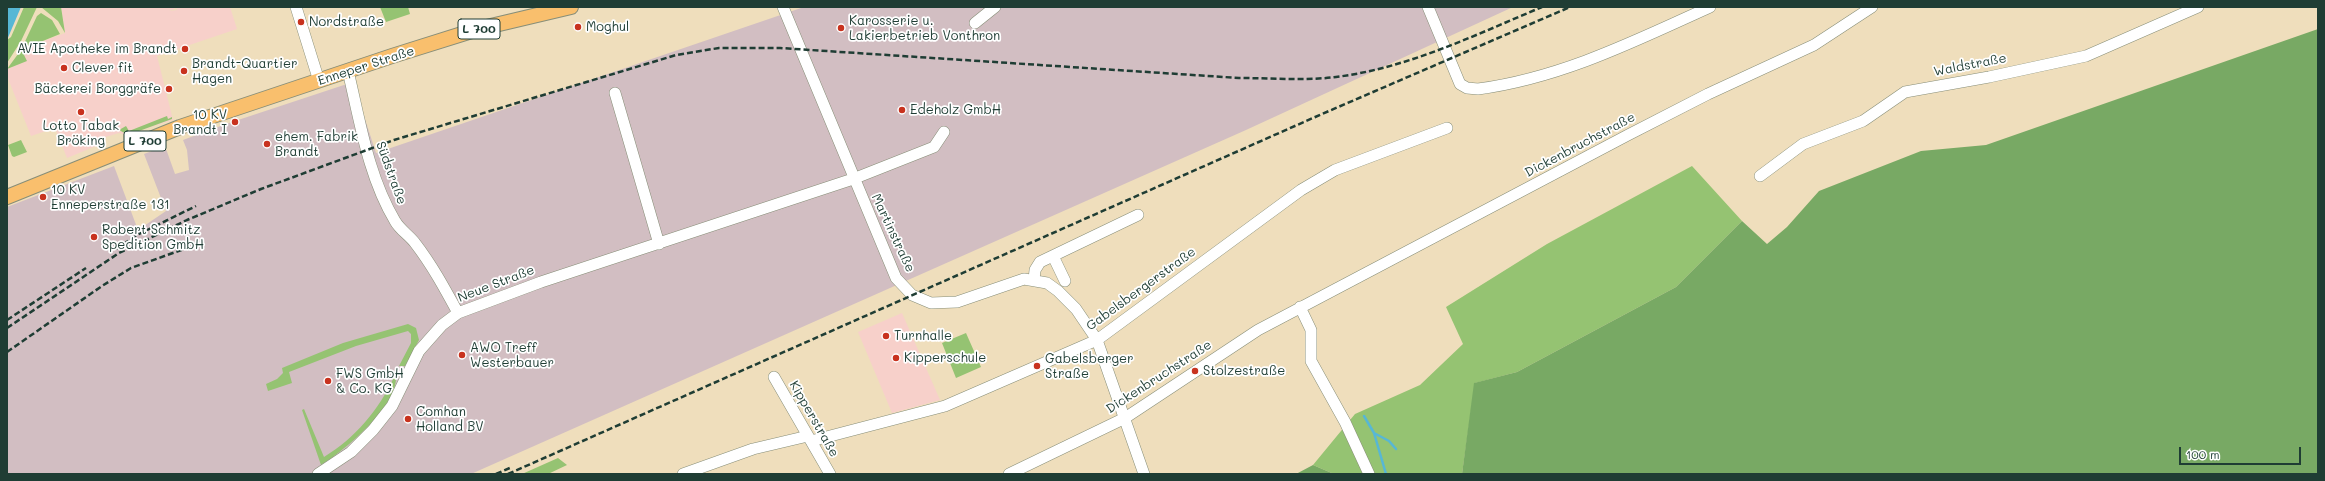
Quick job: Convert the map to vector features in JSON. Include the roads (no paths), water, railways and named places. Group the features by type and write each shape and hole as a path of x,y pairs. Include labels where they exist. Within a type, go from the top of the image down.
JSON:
{"main road":[{"name":"Enneper Straße","path":"7,196 180,127 464,33 571,7"}],"street":[{"path":"296,7 319,81"},
{"name":"Martinstraße","path":"783,7 853,179 896,278 912,295 930,303 957,302 1024,279 1034,280 1046,283 1058,291 1076,309 1097,340"},
{"path":"975,23 995,7"},
{"path":"1428,7 1460,84 1467,88 1478,89 1546,75 1593,59 1710,7"},
{"name":"Dickenbruchstraße","path":"1008,474 1126,418 1245,338 1300,307 1694,101 1814,45 1872,7"},
{"name":"Waldstraße","path":"1760,176 1803,144 1863,121 1905,92 1989,77 2086,56 2198,7"},
{"name":"Südstraße","path":"348,71 365,143 386,204 396,223 414,241 436,272 458,313"},
{"path":"615,93 659,244"},
{"name":"Gabelsbergerstraße","path":"683,474 753,449 809,438 945,406 1097,340 1301,190 1335,170 1446,128"},
{"path":"853,179 934,147 944,132"},
{"name":"Neue Straße","path":"318,474 351,452 373,430 392,406 419,351 442,325 458,313 541,282 853,179"},
{"path":"1034,280 1035,270 1040,262 1138,215"},
{"path":"1053,256 1065,281"},
{"path":"1300,307 1311,330 1311,361 1345,422 1369,474"},
{"path":"1097,340 1126,418 1144,474"},
{"name":"Kipperstraße","path":"774,377 830,474"}],"water":[{"path":"7,7 21,7 7,40"}],"waterway":[{"path":"1364,416 1374,433 1386,474"},
{"path":"1374,433 1389,441 1396,449"}],"railway":[{"path":"7,328 119,253 187,220 261,189 394,140 676,55 719,48 780,48 1239,78 1324,78 1363,73 1415,58 1466,39 1542,7"},
{"path":"508,474 1322,114 1570,7"},
{"path":"116,249 137,235 196,206"},
{"path":"7,352 102,286 131,268 184,249"},
{"path":"7,320 86,268"},
{"path":"496,474 512,467"}],"place":[{"name":"Nordstraße","path":"301,22"},
{"name":"Moghul","path":"578,27"},
{"name":"Karosserie u. Lakierbetrieb Vonthron","path":"841,28"},
{"name":"AVIE Apotheke im Brandt","path":"185,49"},
{"name":"Clever fit","path":"64,68"},
{"name":"Brandt-Quartier Hagen","path":"184,71"},
{"name":"Bäckerei Borggräfe","path":"169,89"},
{"name":"Edeholz GmbH","path":"902,110"},
{"name":"Lotto Tabak Bröking","path":"81,112"},
{"name":"10 KV Brandt I","path":"235,122"},
{"name":"ehem. Fabrik Brandt","path":"267,144"},
{"name":"10 KV Enneperstraße 131","path":"43,197"},
{"name":"Robert Schmitz Spedition GmbH","path":"94,237"},
{"name":"Turnhalle","path":"886,336"},
{"name":"AWO Treff Westerbauer","path":"462,355"},
{"name":"Kipperschule","path":"896,358"},
{"name":"Gabelsberger Straße","path":"1037,366"},
{"name":"Stolzestraße","path":"1195,371"},
{"name":"FWS GmbH & Co. KG","path":"328,381"},
{"name":"Comhan Holland BV","path":"408,419"}]}
